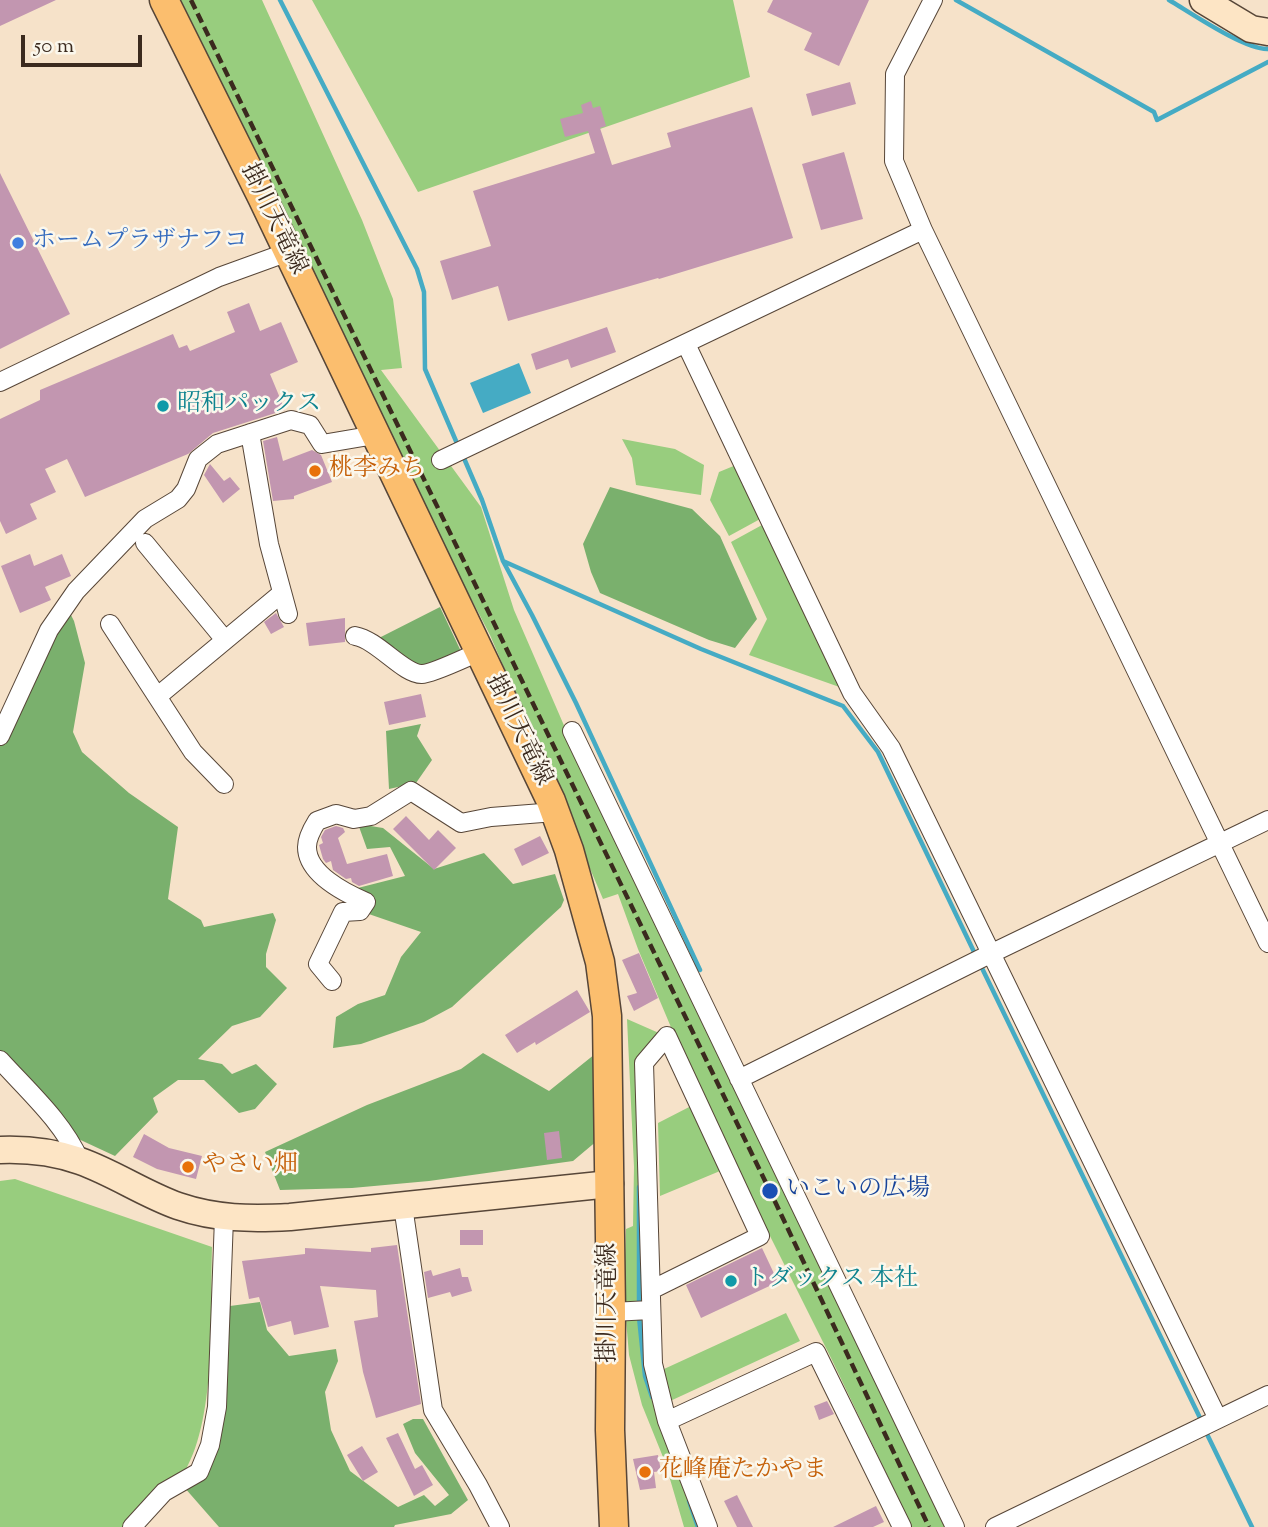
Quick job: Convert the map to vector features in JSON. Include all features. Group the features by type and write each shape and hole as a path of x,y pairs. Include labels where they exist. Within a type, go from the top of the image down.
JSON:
{"main road":[{"name":"掛川天竜線","path":"164,0 482,658 555,812 569,850 600,962 609,1037 610,1184 618,1312 610,1430 614,1527"}],"street":[{"path":"933,0 895,74 894,161 923,230 1268,943"},
{"path":"1203,0 1251,29 1268,32"},
{"path":"447,458 923,230"},
{"path":"0,382 219,277 288,252"},
{"path":"686,344 852,693 891,748 1215,1420"},
{"path":"0,736 49,630 76,591 145,519 178,499 187,489 198,459 217,444 291,420 310,425 322,444 375,435"},
{"path":"250,433 269,544 288,614"},
{"path":"145,542 225,640"},
{"path":"158,696 282,593"},
{"path":"110,624 193,752 224,784"},
{"path":"355,636 365,638 412,671 422,674 482,658"},
{"path":"420,684 482,658"},
{"path":"572,731 955,1527"},
{"path":"332,981 318,964 343,912 360,911 366,902 342,892 327,880 310,858 307,846 310,832 317,821 336,814 354,819 371,816 411,791 461,822 555,812"},
{"path":"739,1079 1268,820"},
{"path":"650,1290 760,1236 667,1036 644,1063 649,1310 653,1364 667,1421 708,1527"},
{"path":"0,1060 65,1133 80,1161"},
{"path":"0,1150 23,1149 80,1161 177,1206 225,1218 249,1220 610,1184"},
{"path":"403,1206 433,1410 500,1527"},
{"path":"132,1527 164,1492 199,1472 210,1445 217,1407 225,1218"},
{"path":"618,1312 649,1310"},
{"path":"667,1421 816,1352 901,1527"},
{"path":"995,1527 1268,1395"},
{"path":"148,1527 164,1492"}],"green space":[{"path":"175,0 262,0 362,220 393,299 402,368 381,370 481,507 514,610 569,737 948,1527 912,1527 700,1096 638,949 618,894 603,899 490,635 390,443"},
{"path":"312,0 733,0 750,77 418,192"},
{"path":"622,439 675,449 704,465 701,495 636,485 632,458"},
{"path":"736,465 762,518 729,536 710,500 719,472"},
{"path":"610,487 692,509 720,536 757,619 735,648 709,640 600,593 583,544"},
{"path":"762,525 845,689 749,655 767,619 731,542"},
{"path":"440,607 466,662 426,672 375,640"},
{"path":"68,609 74,621 85,663 73,732 82,752 129,793 178,827 168,899 201,920 204,927 273,913 276,920 266,954 266,967 287,988 260,1017 232,1026 198,1059 222,1064 232,1074 256,1064 277,1084 255,1109 239,1113 204,1080 178,1080 153,1098 158,1112 115,1156 72,1136 0,1060 0,737"},
{"path":"421,724 417,736 432,760 416,783 389,789 386,731"},
{"path":"358,824 383,828 434,869 484,853 513,884 555,874 564,900 561,907 452,1007 424,1022 361,1044 333,1048 336,1017 358,1004 385,995 401,957 421,932 360,911 342,892 405,876 390,847 367,849"},
{"path":"627,1019 668,1037 644,1064 650,1353 705,1527 684,1527 665,1462 642,1405 629,1355 624,1296 626,1229 633,1226 634,1167"},
{"path":"483,1053 549,1091 595,1054 598,1140 573,1161 429,1181 352,1188 280,1190 265,1152 367,1105 461,1069"},
{"path":"695,1104 720,1171 660,1196 658,1123"},
{"path":"15,1179 212,1247 210,1362 202,1422 195,1448 181,1478 134,1527 0,1527 0,1181"},
{"path":"260,1302 267,1330 289,1356 336,1349 338,1361 325,1392 331,1430 350,1471 398,1507 424,1495 435,1506 449,1495 415,1453 403,1424 413,1419 423,1419 468,1500 451,1514 394,1527 219,1527 184,1487 210,1445 230,1306"},
{"path":"786,1313 800,1341 668,1402 663,1383 664,1369"}],"water":[{"path":"519,363 531,393 483,413 470,383"}],"building":[{"path":"0,0 56,0 0,26"},
{"path":"773,0 869,0 839,66 804,50 812,33 767,12"},
{"path":"850,82 856,104 812,116 806,94"},
{"path":"591,101 593,108 600,106 606,126 600,128 612,165 671,147 667,133 752,107 793,238 508,321 498,286 452,300 440,261 491,246 473,191 595,153 588,131 565,137 560,119 583,113 581,105"},
{"path":"844,152 863,219 821,230 802,164"},
{"name":"ホームプラザナフコ","path":"0,173 70,314 0,349"},
{"name":"昭和パックス","path":"249,303 260,331 281,322 298,362 270,374 285,410 213,433 188,454 85,497 67,459 45,469 56,492 30,504 37,519 6,534 0,521 0,419 40,400 40,390 173,334 179,348 187,345 190,351 235,332 227,312"},
{"path":"607,327 616,352 571,368 568,359 536,370 531,354"},
{"path":"277,437 283,461 312,450 321,455 332,482 294,496 294,499 273,501 263,441"},
{"path":"210,464 224,481 230,477 240,489 223,503 204,475"},
{"path":"30,554 34,566 62,554 71,576 45,587 51,600 20,613 1,566"},
{"path":"276,613 284,627 271,634 264,622"},
{"path":"345,618 345,642 309,646 306,623"},
{"path":"421,694 426,717 389,725 384,702"},
{"path":"406,816 429,840 438,830 456,848 434,870 393,829"},
{"path":"336,826 343,828 345,832 338,838 347,864 387,854 393,876 359,886 352,882 351,878 346,879 333,870 331,861 326,863 323,859 319,845 323,843 321,837 325,830"},
{"path":"540,836 549,853 522,866 514,849"},
{"path":"639,953 658,998 634,1011 627,996 637,993 622,960"},
{"path":"577,990 590,1012 536,1045 535,1042 517,1053 505,1035"},
{"path":"559,1131 562,1158 547,1160 544,1133"},
{"path":"144,1134 169,1148 202,1156 196,1179 157,1169 133,1157"},
{"path":"460,1230 483,1230 483,1245 460,1245"},
{"path":"397,1245 421,1404 376,1418 363,1372 354,1321 378,1317 376,1290 320,1286 329,1327 294,1335 291,1321 268,1327 259,1297 249,1299 242,1261 305,1254 305,1248 371,1252 371,1248"},
{"name":"トダックス 本社","path":"762,1248 778,1282 701,1318 686,1285"},
{"path":"460,1268 462,1277 468,1277 472,1291 452,1297 450,1292 428,1298 424,1272 431,1270 433,1276"},
{"path":"827,1401 834,1414 819,1420 814,1406"},
{"path":"398,1433 415,1469 422,1465 433,1485 414,1496 386,1438"},
{"path":"362,1446 378,1472 363,1481 347,1455"},
{"path":"658,1455 661,1471 654,1472 656,1488 640,1490 633,1459"},
{"path":"737,1495 753,1527 737,1527 724,1501"},
{"path":"876,1506 884,1522 873,1527 833,1527"}],"waterway":[{"path":"280,0 417,269 424,292 425,369 459,448"},
{"path":"956,0 1154,112 1157,120 1268,62"},
{"path":"1169,0 1246,44 1268,49"},
{"path":"463,456 503,561 576,703 700,970"},
{"path":"503,561 701,649 843,706 878,752 976,956"},
{"path":"980,964 1202,1422"},
{"path":"639,1187 639,1304"},
{"path":"639,1317 645,1376 652,1397"},
{"path":"1205,1430 1252,1527"},
{"path":"689,1501 698,1527"}],"railway":[{"path":"191,0 770,1191 929,1527"}],"place":[{"name":"ホームプラザナフコ","path":"18,243"},
{"name":"昭和パックス","path":"163,406"},
{"name":"桃李みち","path":"315,471"},
{"name":"やさい畑","path":"188,1167"},
{"name":"いこいの広場","path":"770,1191"},
{"name":"トダックス 本社","path":"731,1281"},
{"name":"花峰庵たかやま","path":"645,1472"}]}
